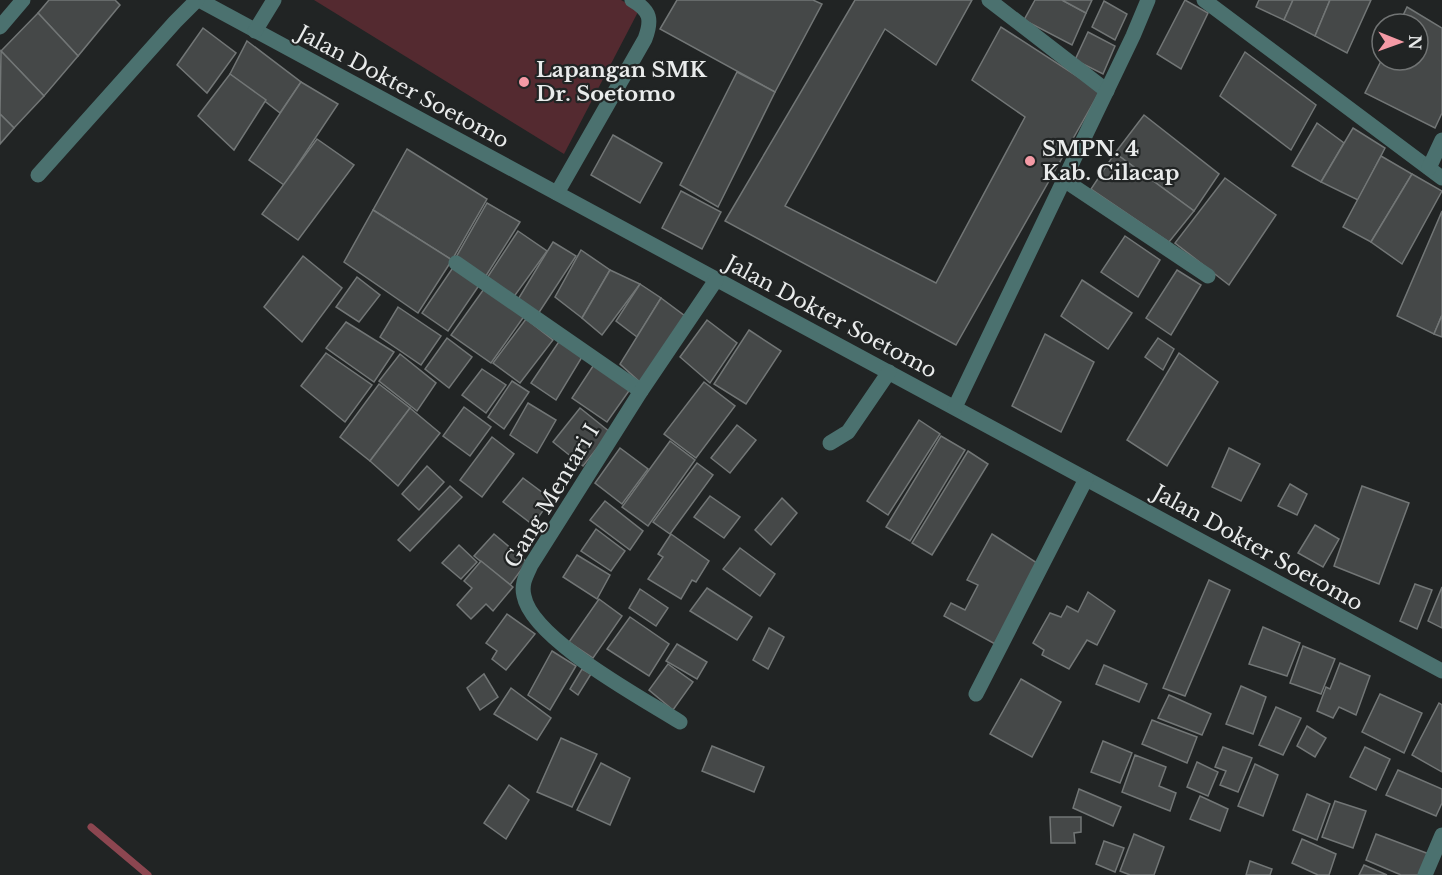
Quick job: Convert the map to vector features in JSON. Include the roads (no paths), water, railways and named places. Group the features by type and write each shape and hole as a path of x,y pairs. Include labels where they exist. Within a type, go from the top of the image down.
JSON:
{"street":[{"path":"0,27 23,0"},
{"path":"38,175 175,22 198,0"},
{"name":"Jalan Dokter Soetomo","path":"198,0 1442,671"},
{"path":"255,31 274,0"},
{"path":"557,194 645,39 650,25 648,14 633,0"},
{"path":"989,0 1107,91"},
{"path":"955,407 1107,91 1148,0"},
{"path":"1203,0 1442,178"},
{"path":"1429,168 1442,140"},
{"path":"1064,180 1208,276"},
{"path":"456,263 641,391"},
{"name":"Gang Mentari I","path":"680,722 591,665 545,631 524,598 523,582 641,391 716,280"},
{"path":"830,442 848,432 889,372"},
{"path":"976,693 1086,478"},
{"path":"1425,875 1442,835"}],"waterway":[{"path":"91,827 148,875"}],"place":[{"name":"Lapangan SMK Dr. Soetomo","path":"524,82"},
{"name":"SMPN. 4 Kab. Cilacap","path":"1030,161"}]}
